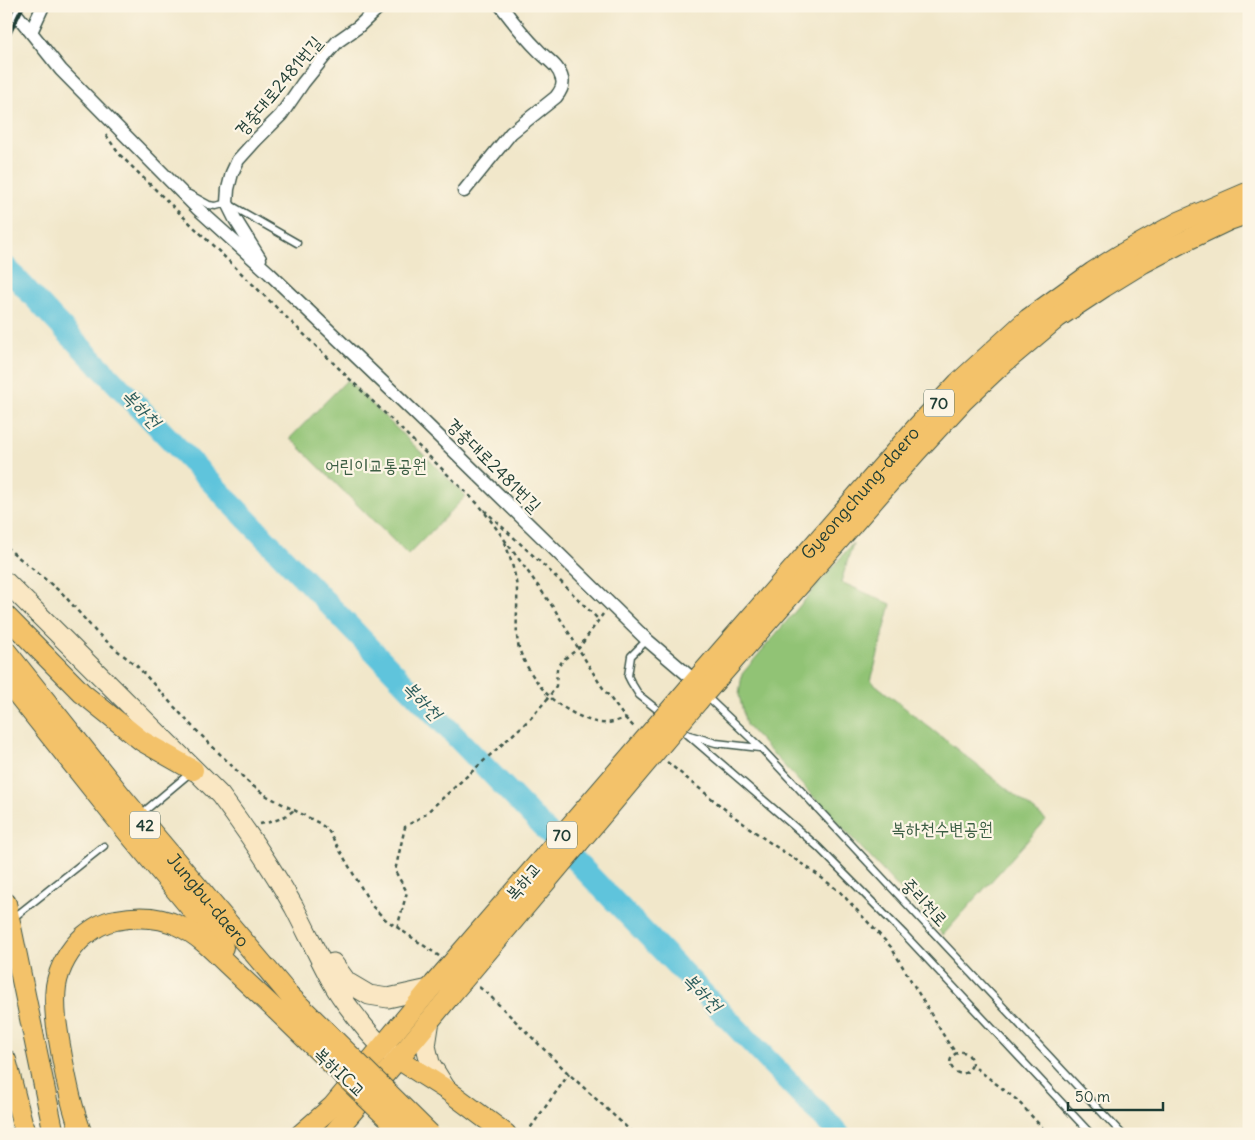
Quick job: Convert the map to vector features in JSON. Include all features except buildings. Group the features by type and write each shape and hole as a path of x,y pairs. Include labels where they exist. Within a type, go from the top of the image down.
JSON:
{"main road":[{"name":"Gyeongchung-daero","path":"697,690 915,429 958,383 1021,326 1056,298 1120,255 1179,222 1249,192"},
{"name":"Gyeongchung-daero","path":"697,690 917,451 999,367 1057,318 1104,287 1143,263 1183,242 1249,212"},
{"path":"6,582 220,795 274,872 333,983 349,1008 372,1036 382,1047 398,1059 447,1090 506,1134"},
{"path":"6,616 82,692 142,741 193,770"},
{"name":"Jungbu-daero","path":"6,651 123,798 289,995 430,1134"},
{"name":"Jungbu-daero","path":"6,680 110,811 276,1010"},
{"name":"복하교","path":"337,1123 382,1047 432,986 697,690"},
{"name":"복하교","path":"337,1123 398,1059 697,690"},
{"path":"294,907 347,982 369,995 388,998 432,986"},
{"path":"12,909 54,1134"},
{"path":"82,1134 69,1094 57,1027 56,985 60,970 68,955 80,940 94,928 109,921 136,917 163,920 178,925 198,937 276,1010"},
{"name":"복하IC교","path":"276,1010 404,1134"},
{"path":"430,1020 426,1046 430,1063 447,1090"},
{"path":"6,1060 22,1122 27,1134"},
{"path":"301,1134 337,1123"},
{"path":"308,1134 337,1123"}],"street":[{"name":"경충대로2481번길","path":"10,6 61,70 198,209 269,273 415,413 697,690"},
{"path":"31,32 43,6"},
{"name":"경충대로2481번길","path":"269,273 227,203 232,173 238,160 281,115 303,83 338,41 358,27 380,6"},
{"path":"464,191 511,133 556,97 562,85 562,79 552,62 539,51 501,6"}],"lane":[{"name":"경충대로2481번길","path":"175,186 209,205 216,206 227,203 297,243"},
{"path":"646,640 631,656 628,676 639,695 818,847 904,934 1092,1134"},
{"name":"중리천로","path":"697,690 761,748 1122,1134"},
{"path":"687,734 716,743 761,748"},
{"path":"147,809 193,770"},
{"path":"12,909 104,846"}],"path":[{"path":"103,131 119,154 599,620 579,648 562,660 557,669 556,686 530,719 424,815 405,827 395,871 407,892 397,928"},
{"path":"480,506 536,582 600,684 625,718 638,731"},
{"path":"503,538 512,564 517,589 518,645 526,666 549,697 566,710 587,720 605,724 625,718"},
{"path":"6,547 63,594 96,632 138,666 183,717 250,784 266,796 319,823 328,830 372,906 385,919 440,957"},
{"path":"663,757 732,815 840,892 891,947 956,1053"},
{"path":"244,827 272,822 287,816 294,810"},
{"path":"479,987 634,1134"},
{"path":"972,1065 965,1073 958,1073 952,1069 950,1062 956,1053 966,1053 971,1058 972,1065 1017,1100 1047,1133"},
{"path":"526,1134 569,1074"}],"green space":[{"name":"어린이교통공원","path":"347,380 466,496 408,555 290,438"},
{"name":"복하천수변공원","path":"853,543 841,582 891,604 871,681 1046,820 943,935 746,725 739,695 742,674"}],"waterway":[{"name":"복하천","path":"6,267 839,1134"}],"railway":[{"path":"6,22 14,6"},
{"path":"6,41 23,6"}]}
